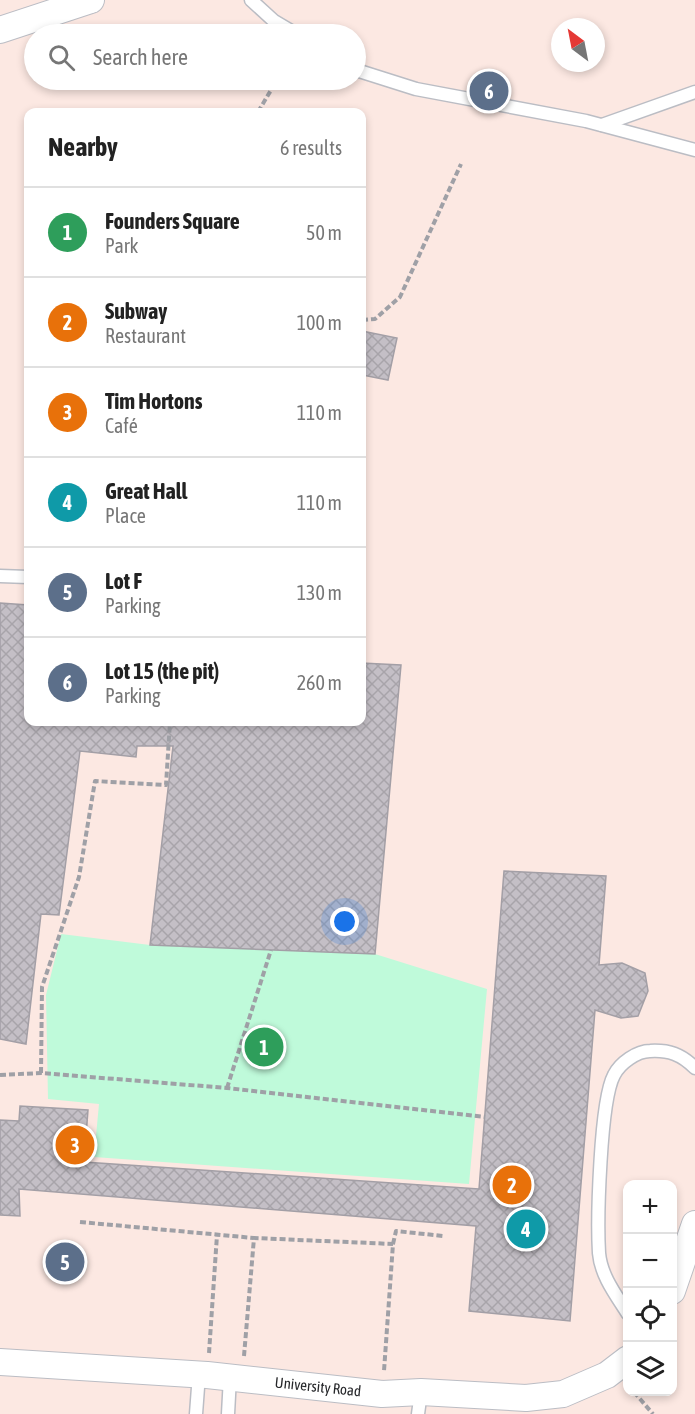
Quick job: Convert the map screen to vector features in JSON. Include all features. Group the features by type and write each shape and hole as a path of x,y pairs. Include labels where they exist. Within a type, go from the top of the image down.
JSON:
{"street":[{"path":"0,30 91,0"},
{"path":"673,1288 695,1224"},
{"name":"University Road","path":"0,1362 219,1376 382,1394 419,1403 563,1394 607,1375 623,1362"}],"lane":[{"path":"251,0 279,24"},
{"path":"366,73 416,89 602,125 695,150"},
{"path":"602,125 695,92"},
{"path":"0,576 24,577"},
{"path":"623,1307 605,1278 599,1254 604,1127 609,1090 614,1075 626,1061 645,1051 668,1050 695,1068"},
{"path":"196,1414 219,1376"},
{"path":"219,1376 228,1414"}],"path":[{"path":"260,108 271,90"},
{"path":"366,320 375,319 400,297 461,164"},
{"path":"42,1073 42,987 79,877 95,781 166,785 170,726"},
{"path":"227,1088 271,950"},
{"path":"0,1075 42,1073 227,1088 485,1117"},
{"path":"80,1222 254,1238 393,1244"},
{"path":"382,1394 393,1244 396,1231 443,1236"},
{"path":"217,1234 219,1376"},
{"path":"219,1376 254,1238"},
{"path":"637,1396 652,1414"}],"shaded area":[{"path":"0,0 695,0 695,1414 0,1414"}],"green space":[{"path":"61,934 150,945 375,954 487,989 469,1184 94,1157 99,1104 48,1099 46,995"}],"building":[{"path":"366,332 397,338 388,380 366,376"},
{"path":"0,603 24,605 24,726 366,726 366,663 401,665 375,954 150,945 173,746 137,746 136,757 80,751 59,915 41,914 26,1044 0,1039"},
{"path":"504,871 606,876 599,965 622,963 645,973 648,991 638,1016 621,1018 595,1010 570,1321 469,1311 476,1226 19,1189 20,1216 0,1215 0,1120 19,1121 20,1106 88,1110 84,1162 479,1189"}],"place":[{"name":"Lot 15 (the pit)","path":"489,91"},
{"name":"Founders Square","path":"264,1047"},
{"name":"Tim Hortons","path":"75,1145"},
{"name":"Subway","path":"512,1185"},
{"name":"Great Hall","path":"526,1229"},
{"name":"Lot F","path":"65,1262"}]}
